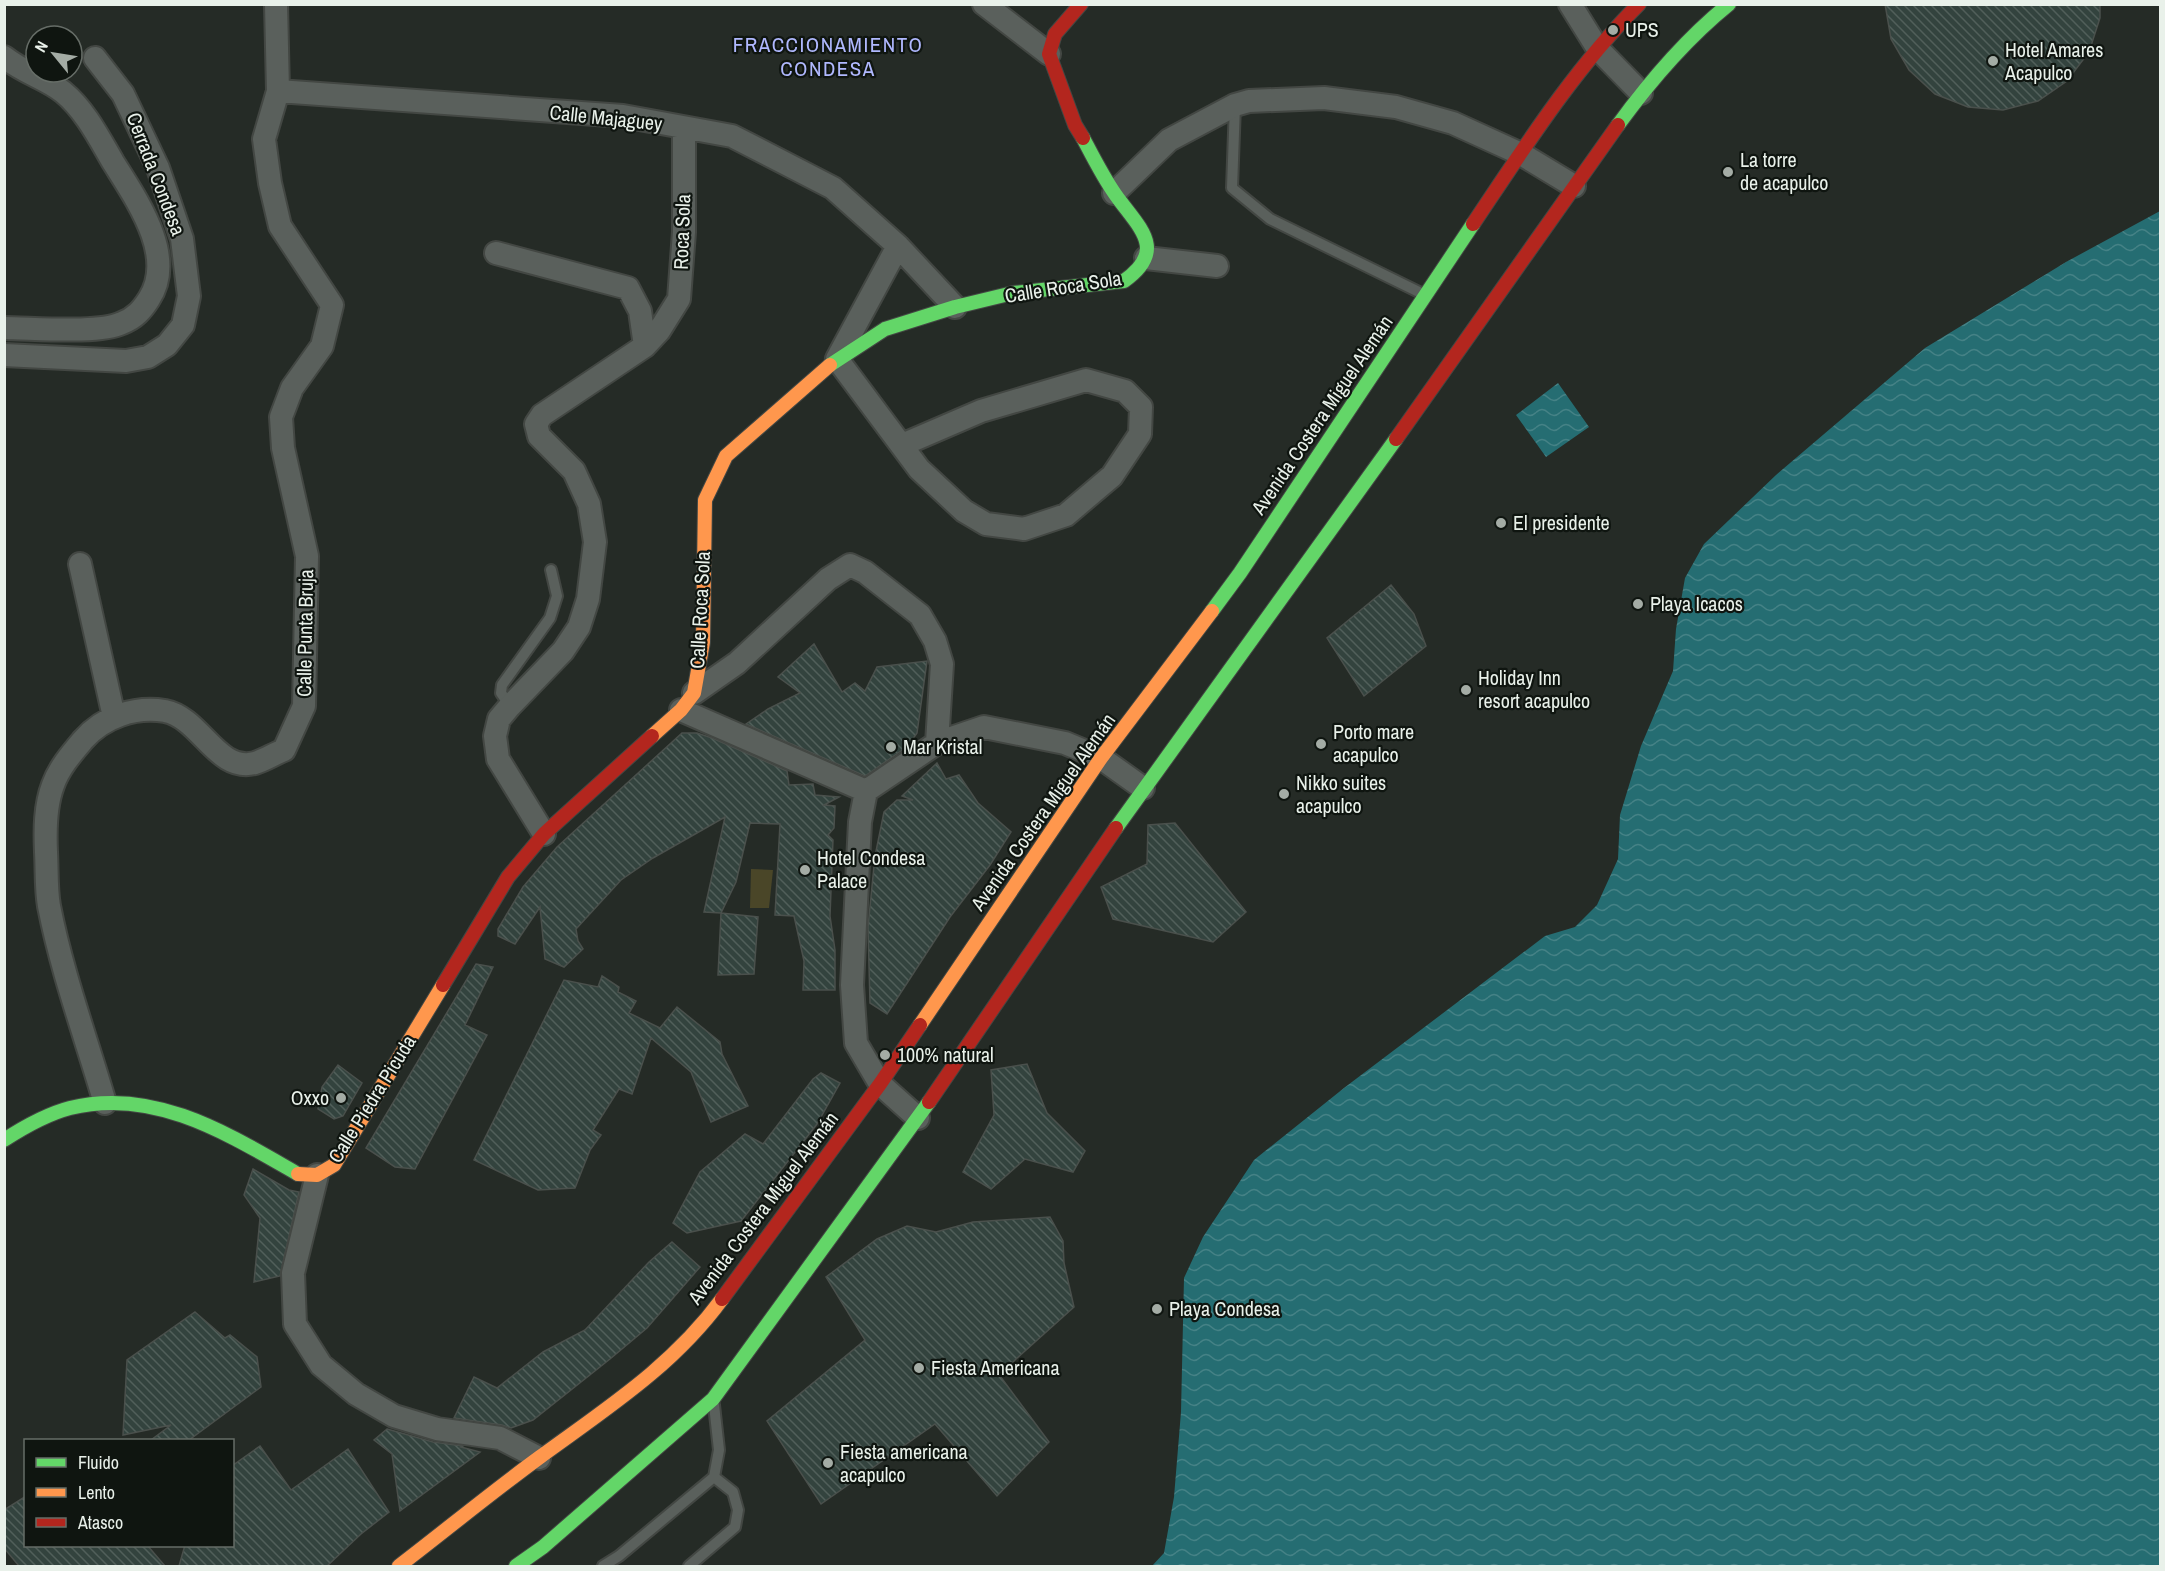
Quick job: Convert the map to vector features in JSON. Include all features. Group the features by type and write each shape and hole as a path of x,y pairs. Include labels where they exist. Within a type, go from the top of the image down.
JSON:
{"main road":[{"path":"1049,54 1055,34 1081,4"},
{"name":"Avenida Costera Miguel Alemán","path":"399,1566 539,1458 636,1388 680,1348 714,1310 880,1084 1101,758 1240,573 1545,116 1613,30 1639,4"},
{"path":"516,1566 543,1547 713,1399 918,1118 1143,788 1277,606 1641,93 1709,20 1729,4"},
{"name":"Calle Roca Sola","path":"688,701 703,642 705,500 726,456 837,359 885,329 1013,293 1124,280 1138,271 1146,258 1147,243 1138,223 1114,192 1075,125 1049,54"},
{"name":"Calle Piedra Picuda","path":"317,1175 334,1165 508,877 544,834 688,701"},
{"path":"4,1140 26,1126 69,1108 105,1102 141,1104 182,1115 227,1133 298,1174 317,1175"}],"street":[{"name":"Calle Punta Bruja","path":"105,1102 49,904 45,822 53,784 69,756 89,733 114,717 142,709 166,711 187,720 221,755 232,762 253,764 284,750 304,706 307,556 283,448 281,417 292,388 322,346 332,305 280,226 270,183 264,139 278,91 276,4"},
{"path":"984,4 1049,54"},
{"path":"1570,4 1598,49 1641,93"},
{"name":"Cerrada Condesa","path":"4,57 18,68 63,92 85,116 143,210 157,251 160,271 153,293 140,313 122,324 99,329 4,328"},
{"name":"Cerrada Condesa","path":"4,355 126,362 148,357 167,345 183,325 189,296 182,239 158,168 123,94 94,58"},
{"name":"Calle Majaguey","path":"278,91 623,116 732,136 834,188 898,246 955,308"},
{"path":"1114,192 1169,140 1235,105 1249,101 1324,98 1396,107 1453,123 1521,154 1574,186"},
{"name":"Roca Sola","path":"652,338 679,298 684,232 684,128"},
{"path":"898,246 837,359 919,470 964,511 986,524 1024,529 1066,515 1112,476 1140,434 1141,407 1125,391 1086,380 981,411 902,445"},
{"path":"496,253 628,288 652,338 542,415 536,424 539,436 574,471 589,504 595,542 588,599 579,627 563,651 499,719 495,736 498,759 544,834"},
{"path":"1146,258 1217,266"},
{"path":"80,564 114,717"},
{"name":"Calle Piedra Picuda","path":"688,701 737,663 828,579 850,565 865,572 920,615 935,640 942,664 937,743"},
{"path":"688,701 866,791"},
{"path":"918,1118 880,1084 856,1042 852,985 860,822 866,791 937,743 984,727 1065,743 1101,758 1143,788"},
{"name":"Calle Piedra Picuda","path":"317,1175 293,1273 295,1324 321,1365 356,1394 394,1416 437,1429 500,1438 539,1458"}],"lane":[{"path":"1235,105 1232,188 1270,219 1426,296"},
{"path":"510,705 501,693 502,685 550,618 557,596 551,570"},
{"path":"603,1566 619,1556 714,1478 719,1450 713,1399"},
{"path":"689,1566 735,1527 738,1510 733,1492 714,1478"}],"shaded area":[{"path":"751,869 773,870 769,908 750,908"}],"water":[{"path":"2160,211 2160,1566 1152,1566 1164,1553 1174,1497 1181,1412 1184,1278 1203,1237 1254,1160 1344,1088 1545,936 1575,927 1597,905 1618,859 1620,815 1641,746 1673,671 1676,629 1685,578 1704,544 1776,475 1925,348 2066,262"},
{"path":"1558,383 1589,427 1546,457 1516,415"}],"building":[{"name":"Hotel Amares Acapulco","path":"1885,4 2100,4 2100,18 2089,52 2067,81 2038,101 2003,110 1968,107 1935,94 1909,70 1891,39"},
{"path":"1391,585 1414,614 1426,646 1364,696 1327,638"},
{"path":"814,644 842,692 855,683 865,691 877,667 927,661 917,733 908,746 865,776 746,724 768,709 800,693 778,677"},
{"path":"682,733 697,733 712,738 787,771 789,785 813,784 815,795 839,797 824,805 835,806 834,828 828,835 833,840 830,916 835,950 835,990 803,990 804,961 794,916 775,915 780,824 750,823 736,882 721,913 704,912 725,817 653,858 621,880 576,929 578,941 583,949 564,967 545,959 540,907 515,944 498,936 498,929 523,887 557,847"},
{"path":"937,763 946,779 959,775 978,803 1011,832 990,865 950,917 887,1014 870,1003 868,927 875,856 884,812 897,800 913,800 902,796"},
{"path":"1175,823 1246,912 1213,942 1113,919 1101,887 1147,864 1148,825"},
{"path":"721,913 758,917 754,974 718,975"},
{"path":"476,964 493,967 465,1025 487,1035 415,1169 395,1167 366,1148"},
{"path":"602,976 619,987 618,992 636,1001 629,1013 660,1028 677,1007 720,1042 722,1054 748,1106 711,1122 691,1072 651,1038 632,1094 619,1089 593,1130 601,1135 590,1150 575,1188 538,1190 474,1160 564,980 598,987"},
{"path":"1027,1064 1047,1113 1085,1151 1073,1172 1025,1159 991,1189 963,1172 994,1115 991,1070"},
{"name":"Oxxo","path":"338,1065 362,1083 343,1116 334,1119 318,1109 322,1087"},
{"path":"821,1073 840,1083 817,1124 741,1221 687,1233 673,1223 700,1172 745,1134 763,1144 813,1079"},
{"path":"253,1169 289,1190 299,1192 280,1276 254,1282 260,1218 244,1195"},
{"name":"Fiesta Americana","path":"1050,1217 1063,1241 1064,1263 1074,1307 1000,1376 1049,1442 997,1496 935,1424 821,1504 767,1421 865,1340 826,1277 877,1239 907,1226 936,1232 973,1222"},
{"path":"672,1242 700,1267 647,1328 610,1359 533,1420 511,1428 454,1418 474,1377 497,1388 543,1352 585,1330 649,1262"},
{"path":"195,1312 225,1338 230,1335 257,1357 261,1387 190,1439 152,1439 171,1425 123,1435 127,1360"},
{"path":"387,1429 480,1452 400,1511 392,1454 374,1440"},
{"path":"260,1446 291,1490 348,1449 389,1512 361,1534 327,1566 179,1566 184,1547 234,1547 234,1465"},
{"path":"24,1497 24,1547 149,1547 165,1566 19,1566 4,1548 4,1510"}],"traffic: fast":[{"path":"1618,125 1670,61 1698,31 1729,4"},
{"path":"830,365 885,329 955,307 1013,293 1124,281 1145,259 1147,248 1145,238 1106,181 1083,138"},
{"path":"1212,611 1240,573 1473,224"},
{"path":"1116,828 1396,439"},
{"path":"516,1566 543,1547 713,1399 929,1102"},
{"path":"4,1140 36,1121 70,1108 101,1103 131,1104 161,1109 189,1118 245,1144 298,1174"}],"traffic: slow":[{"path":"652,736 681,710 694,693 703,642 705,500 726,456 830,365"},
{"path":"920,1025 1101,758 1212,611"},
{"path":"298,1174 317,1175 334,1165 443,985"},
{"path":"399,1566 661,1366 703,1323 722,1299"}],"traffic: jam":[{"path":"1081,4 1055,34 1049,54 1075,125 1083,138"},
{"path":"1473,224 1571,82 1639,4"},
{"path":"1396,439 1618,125"},
{"path":"443,985 508,877 544,834 652,736"},
{"path":"929,1102 1116,828"},
{"path":"722,1299 880,1084 920,1025"}],"place":[{"name":"UPS","path":"1613,30"},
{"name":"Hotel Amares Acapulco","path":"1993,61"},
{"name":"La torre de acapulco","path":"1728,172"},
{"name":"El presidente","path":"1501,523"},
{"name":"Playa Icacos","path":"1638,604"},
{"name":"Holiday Inn resort acapulco","path":"1466,690"},
{"name":"Porto mare acapulco","path":"1321,744"},
{"name":"Mar Kristal","path":"891,747"},
{"name":"Nikko suites acapulco","path":"1284,794"},
{"name":"Hotel Condesa Palace","path":"805,870"},
{"name":"100% natural","path":"885,1055"},
{"name":"Oxxo","path":"341,1098"},
{"name":"Playa Condesa","path":"1157,1309"},
{"name":"Fiesta Americana","path":"919,1368"},
{"name":"Fiesta americana acapulco","path":"828,1463"}],"district":[{"name":"FRACCIONAMIENTO CONDESA","path":"828,57"}]}
